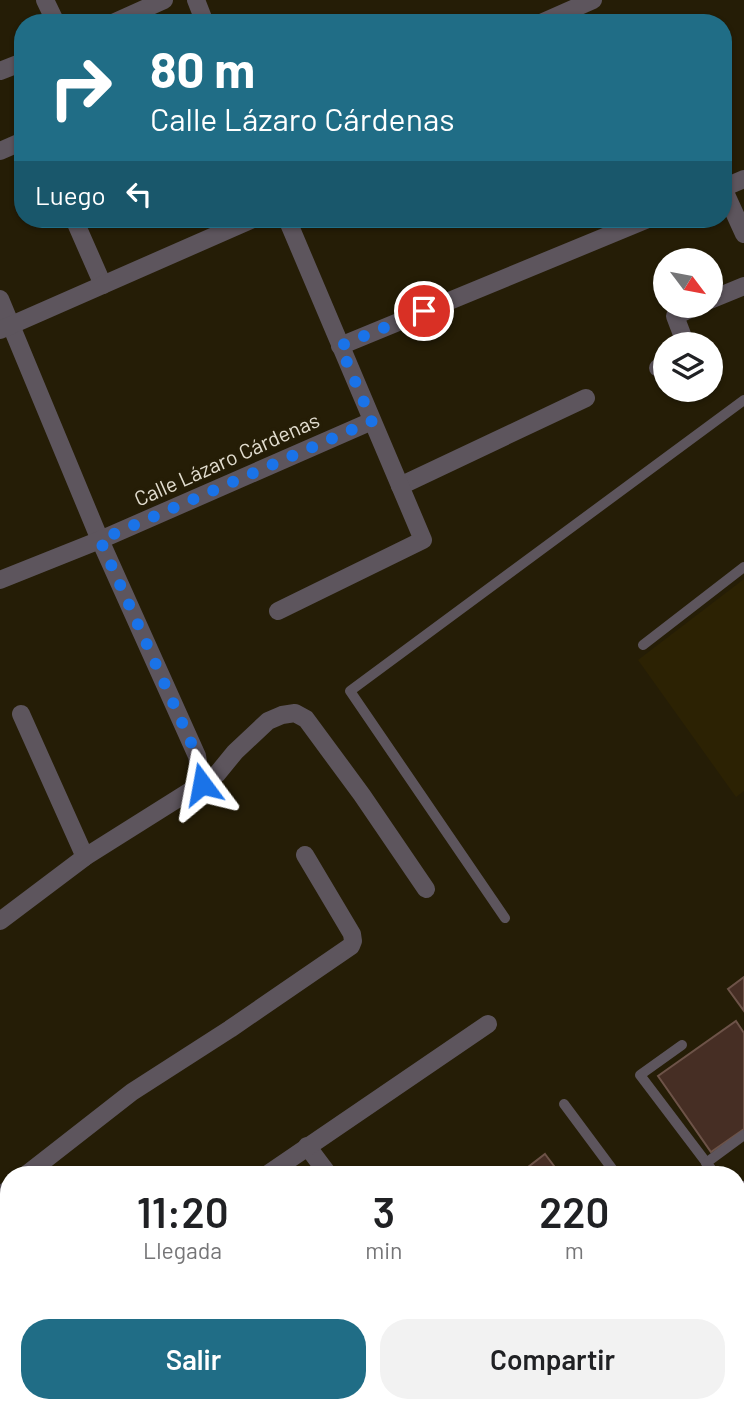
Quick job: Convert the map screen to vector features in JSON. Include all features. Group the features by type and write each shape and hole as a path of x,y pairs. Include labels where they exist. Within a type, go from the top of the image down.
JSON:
{"street":[{"path":"133,14 164,0"},
{"path":"561,14 593,0"},
{"path":"732,208 744,234"},
{"path":"79,228 103,285"},
{"path":"5,327 233,228"},
{"path":"278,611 423,540 291,228"},
{"path":"340,346 626,228"},
{"path":"723,295 744,286"},
{"path":"0,299 5,327 197,756 202,784"},
{"path":"400,486 586,398"},
{"name":"Calle Lázaro Cárdenas","path":"0,580 100,540 372,421"},
{"path":"0,921 85,857 217,774 268,721 295,713 306,719 426,889"},
{"path":"21,714 85,857"},
{"path":"37,1166 132,1092 351,946 352,934 305,855"},
{"path":"279,1166 488,1024"},
{"path":"307,1146 322,1166"}],"lane":[{"path":"505,918 350,691 744,400"},
{"path":"643,645 744,566"},
{"path":"682,1045 640,1075 708,1166"},
{"path":"564,1104 610,1166"},
{"path":"706,1163 744,1135"}],"shaded area":[{"path":"744,579 744,791 736,797 638,660"}],"building":[{"path":"744,977 744,1011 728,989"},
{"path":"736,1021 744,1033 744,1129 711,1152 658,1076"},
{"path":"545,1154 554,1166 529,1166"}],"route":[{"path":"202,784 197,756 100,540 372,421 340,346 424,311"}]}
